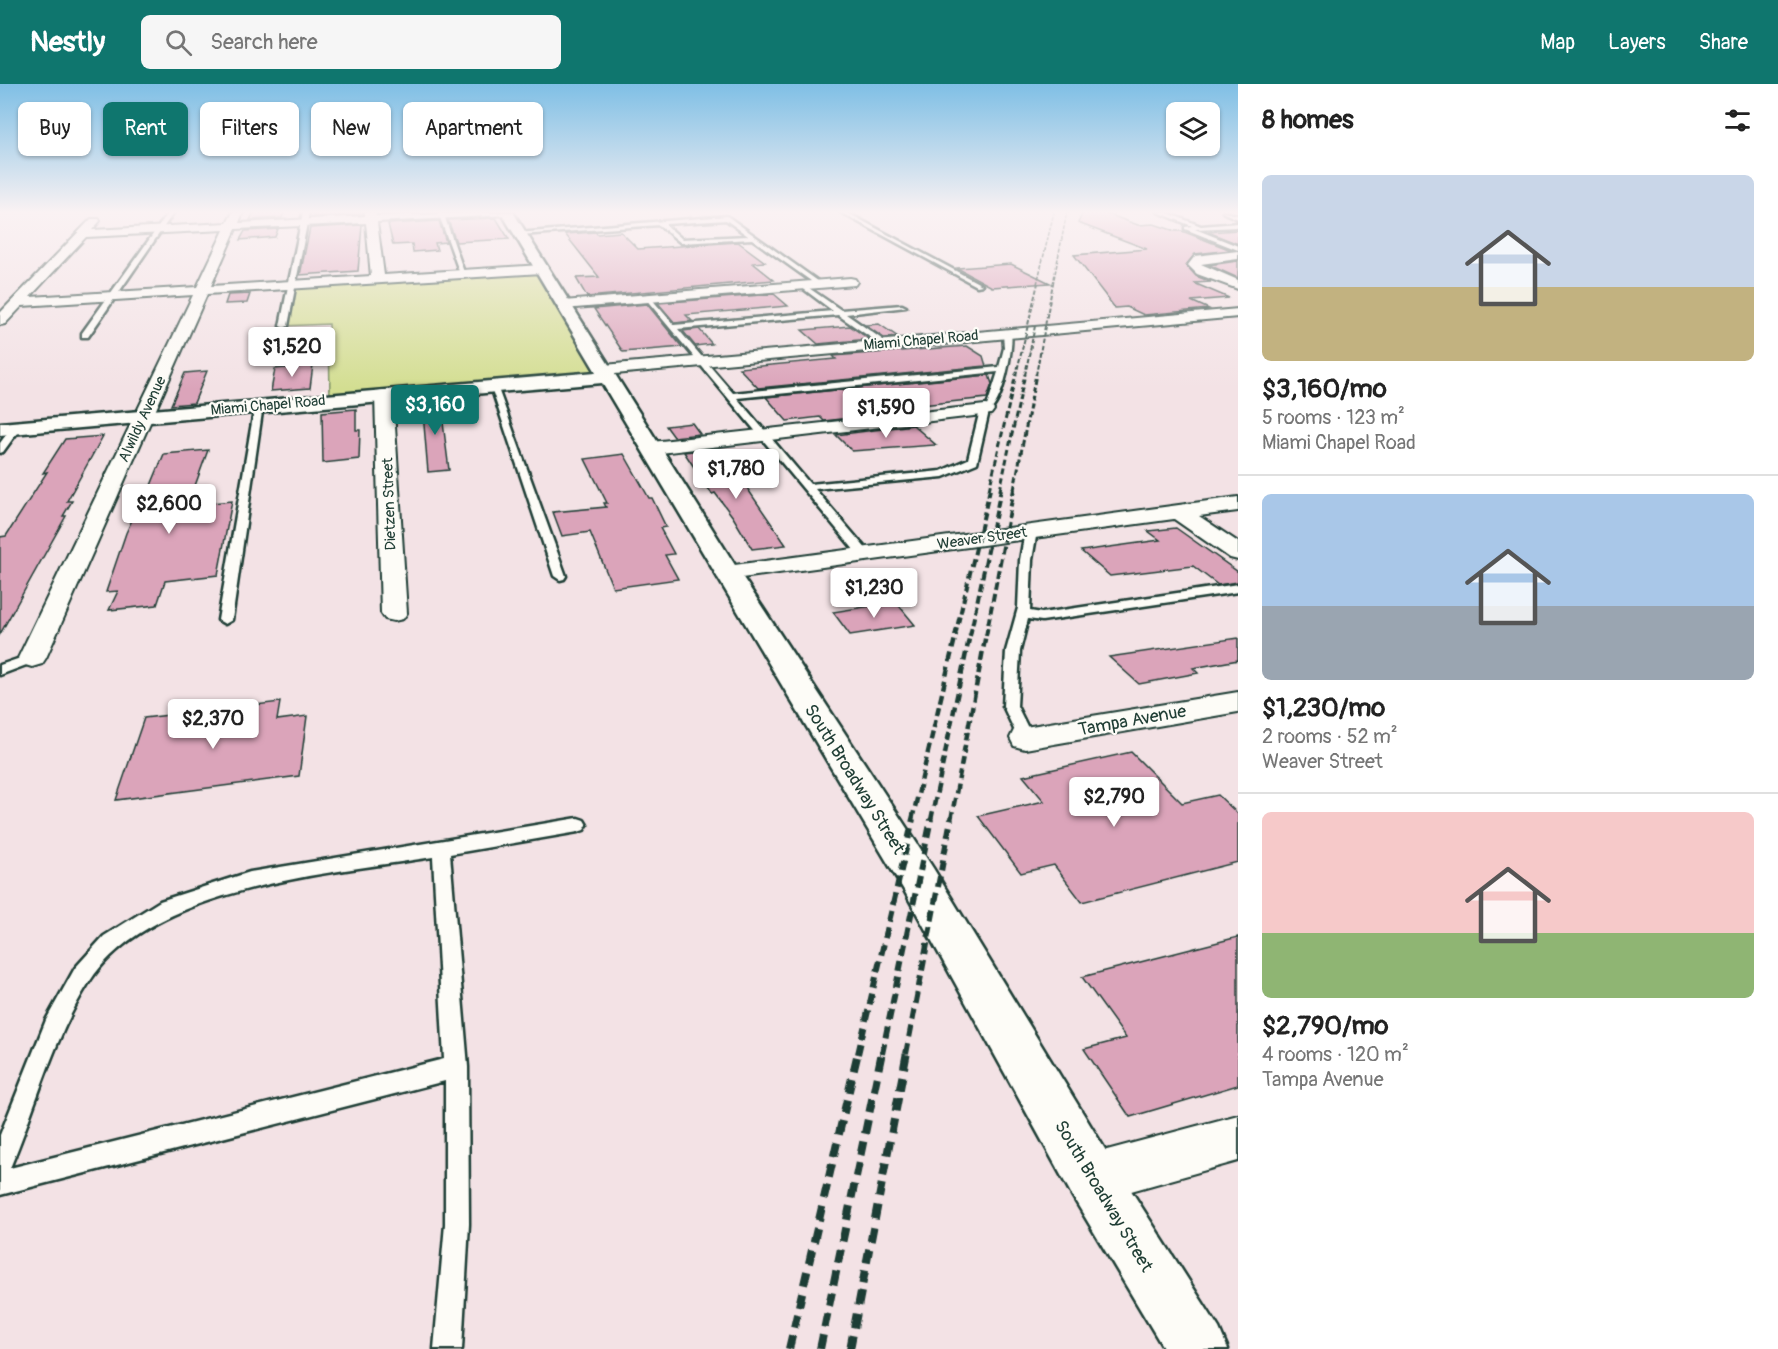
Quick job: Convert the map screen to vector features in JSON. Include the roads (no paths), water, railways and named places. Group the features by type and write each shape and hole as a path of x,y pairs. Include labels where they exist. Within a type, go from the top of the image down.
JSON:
{"street":[{"path":"0,321 48,271"},
{"name":"Alwildy Avenue","path":"32,658 209,271"},
{"path":"377,271 378,279"},
{"path":"18,302 510,271"},
{"name":"South Broadway Street","path":"543,271 727,573 919,880 1092,1178 1198,1349"},
{"path":"1202,271 1238,285"},
{"path":"563,305 850,282"},
{"name":"Miami Chapel Road","path":"6,428 493,386 701,361 1238,313"},
{"name":"Dietzen Street","path":"384,395 394,613"},
{"path":"651,448 985,410"},
{"name":"Weaver Street","path":"727,573 1238,504"},
{"path":"1178,512 1238,553"},
{"name":"Tampa Avenue","path":"1025,738 1238,702"},
{"path":"1092,1178 1238,1138"}],"lane":[{"path":"86,335 129,271"},
{"path":"284,326 293,271"},
{"path":"801,271 820,285"},
{"path":"953,271 979,285"},
{"path":"803,286 883,344"},
{"path":"648,298 864,554"},
{"path":"672,327 902,307"},
{"path":"808,487 943,474 974,461 985,410 991,407 1006,351 1009,338 1007,333"},
{"path":"731,396 1001,369"},
{"path":"493,386 560,576"},
{"path":"225,620 259,405"},
{"path":"0,450 6,428"},
{"path":"1025,738 1010,706 1013,651 1023,614 1026,560 1031,531"},
{"path":"1023,614 1042,617 1238,588"},
{"path":"0,670 32,658"},
{"path":"0,1165 56,1020 82,975 111,942 167,907 250,880 579,825"},
{"path":"441,848 457,1067 455,1288 448,1349"},
{"path":"0,1183 457,1067"}],"railway":[{"path":"1037,284 1040,271"},
{"path":"1053,284 1056,271"},
{"path":"1016,375 1038,283"},
{"path":"1036,375 1053,283"},
{"path":"1025,375 1035,326"},
{"path":"989,490 1016,374"},
{"path":"1000,490 1025,374"},
{"path":"1014,490 1036,374"},
{"path":"955,636 990,489"},
{"path":"970,636 1001,489"},
{"path":"986,636 1014,489"},
{"path":"912,820 956,634"},
{"path":"931,820 970,634"},
{"path":"951,820 986,634"},
{"path":"858,1054 913,819"},
{"path":"882,1054 931,819"},
{"path":"906,1054 951,819"},
{"path":"789,1349 858,1052"},
{"path":"820,1349 882,1052"},
{"path":"850,1349 907,1052"}]}
